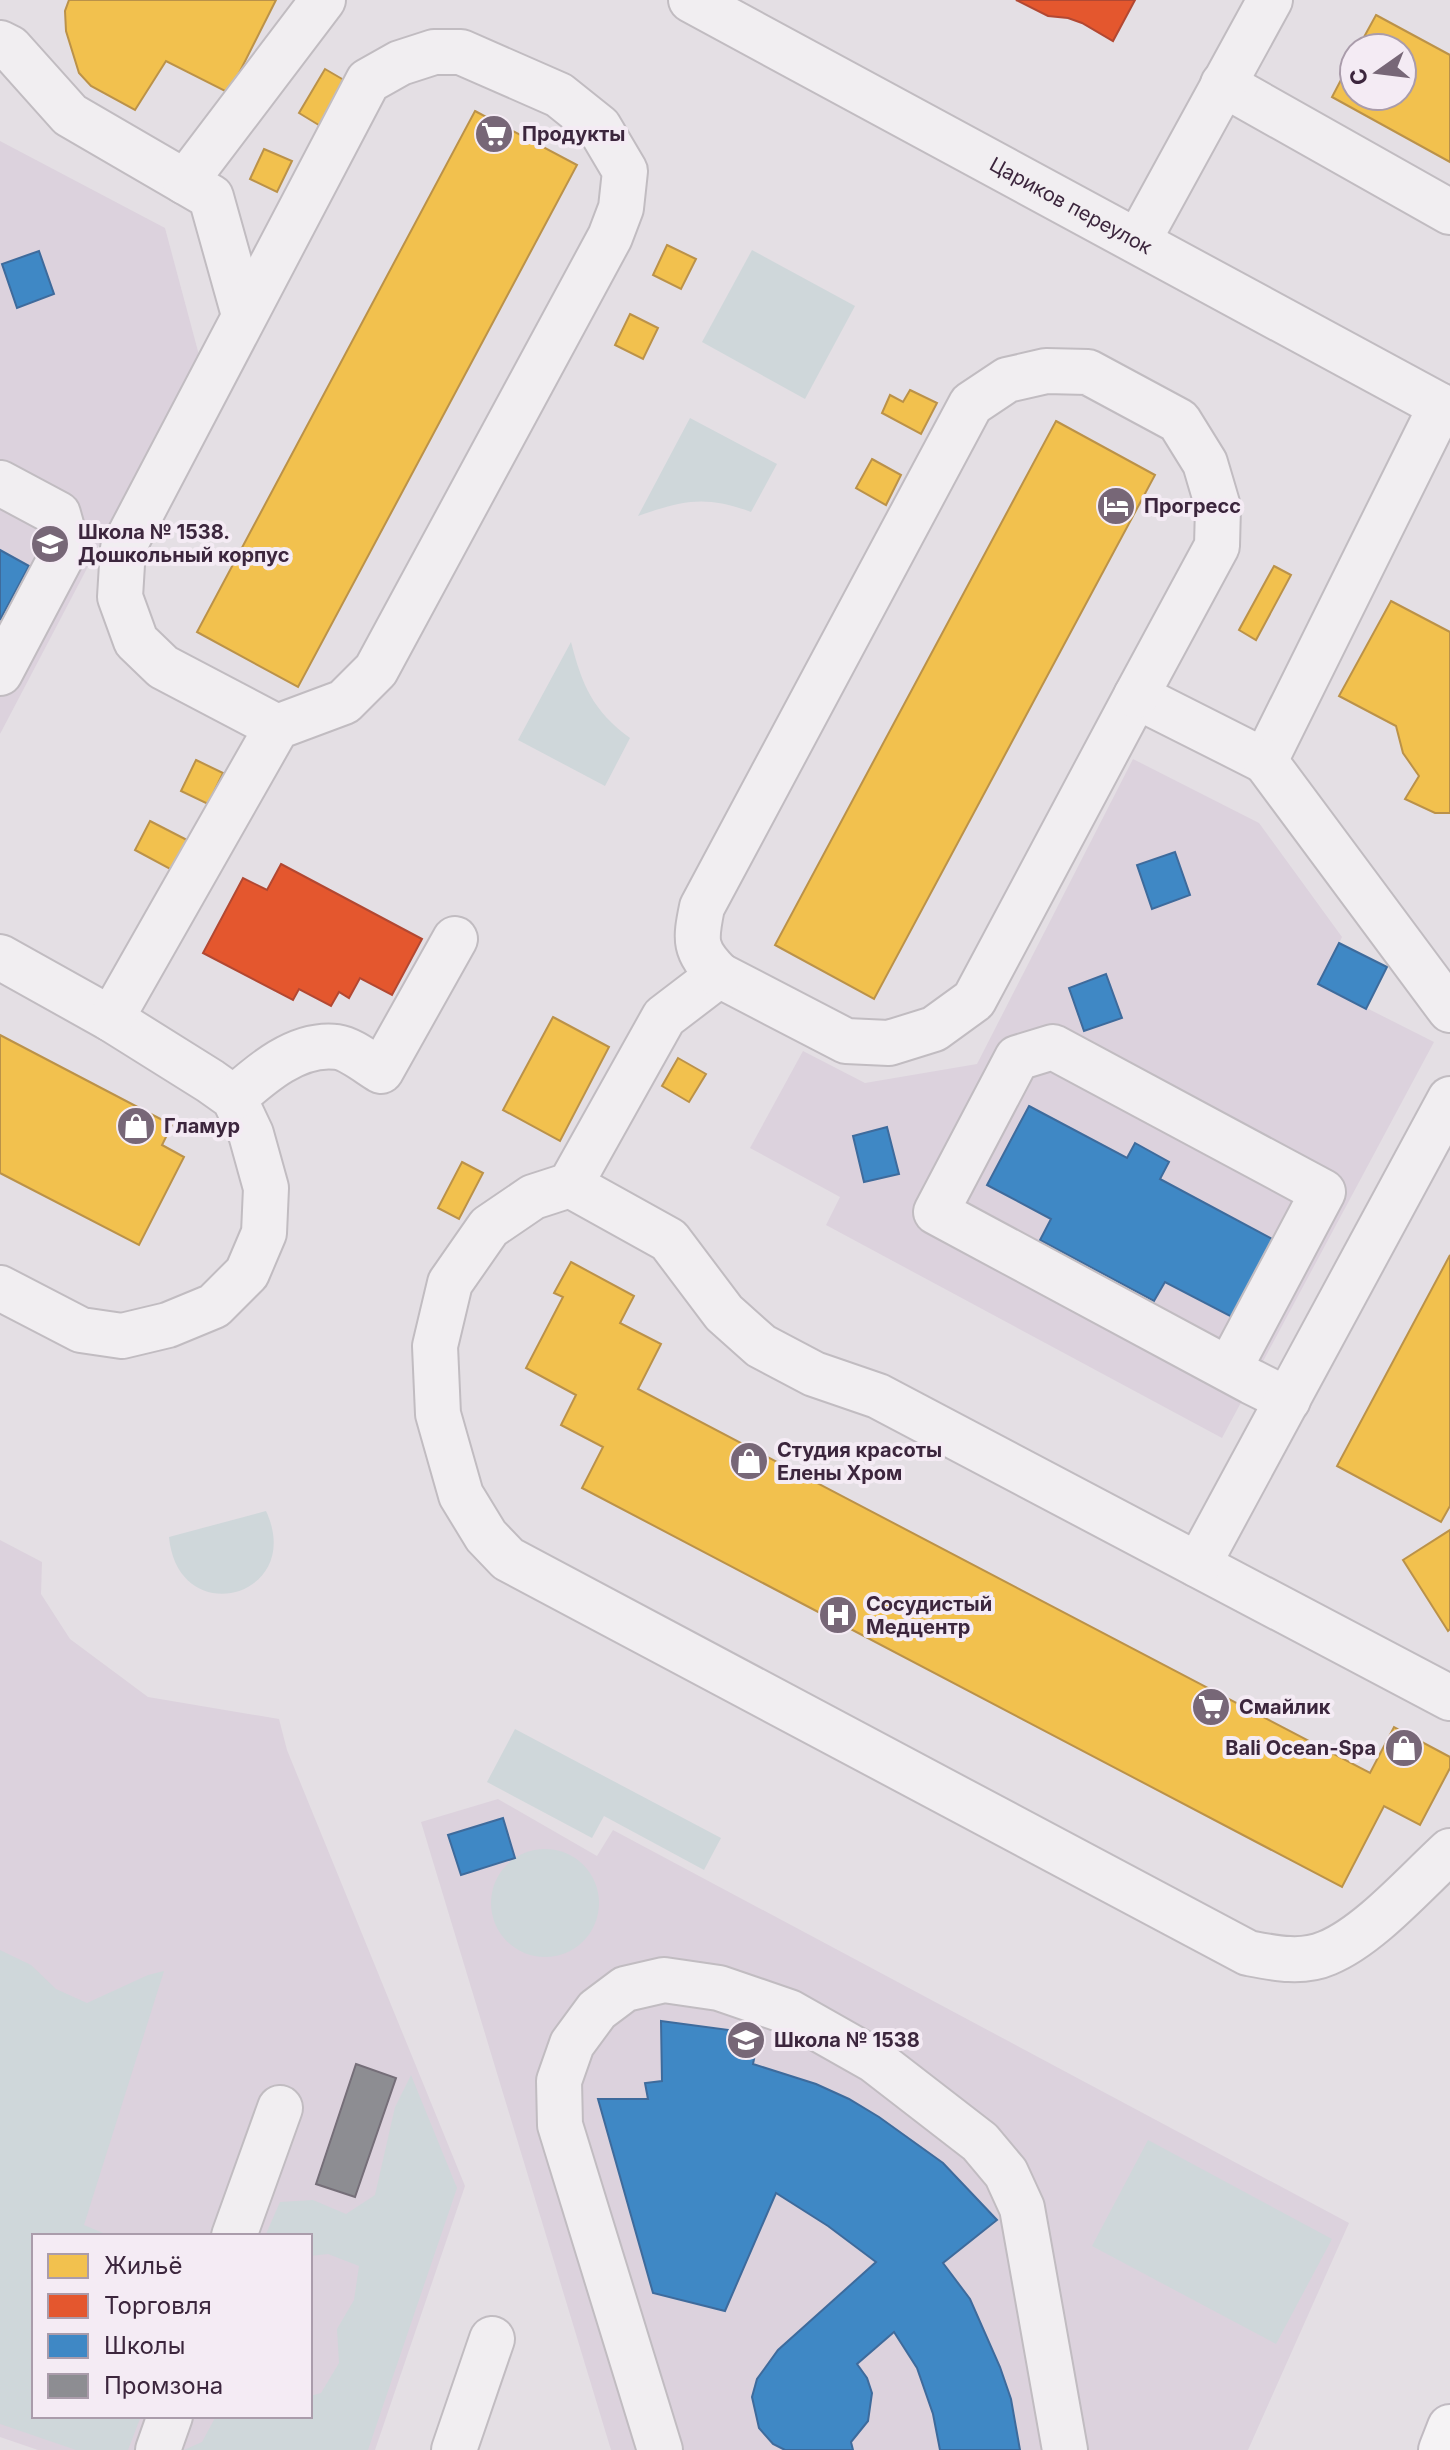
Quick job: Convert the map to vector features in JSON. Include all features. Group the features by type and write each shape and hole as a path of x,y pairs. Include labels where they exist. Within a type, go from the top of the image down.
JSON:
{"main road":[{"path":"1441,2450 1450,2427"}],"street":[{"path":"185,182 323,0"},
{"name":"Цариков переулок","path":"691,0 1445,408"},
{"path":"1138,241 1270,0"},
{"path":"0,43 10,48 70,115 211,197 244,315"},
{"path":"111,1019 277,727 344,702 376,670 610,237 621,208 625,171 599,127 559,95 461,52 434,52 400,63 368,81 123,548 120,597 136,641 163,667 277,727"},
{"path":"1223,84 1450,212"},
{"path":"1046,371 1088,372 1179,421 1205,463 1218,507 1217,546 974,1000 934,1029 889,1043 846,1041 719,975 701,957 696,936 702,907 971,404 1007,380 1046,371"},
{"path":"1265,761 1445,408"},
{"path":"0,483 58,514 67,546 0,673"},
{"path":"1136,696 1265,761 1450,1010"},
{"path":"234,1098 262,1074 302,1051 339,1047 381,1071 455,939"},
{"path":"0,957 111,1019 234,1098 251,1134 266,1188 264,1233 247,1273 214,1306 168,1325 122,1336 81,1330 0,1288"},
{"path":"719,975 664,1017 570,1185 533,1197 489,1227 450,1283 435,1346 438,1414 461,1495 486,1536 508,1559 1248,1953 1284,1960 1325,1954 1358,1935 1450,1851"},
{"path":"1229,1369 1323,1192 1053,1047 1017,1058 936,1212 1229,1369 1288,1400"},
{"path":"1198,1565 1450,1099"},
{"path":"570,1185 669,1240 724,1313 761,1346 814,1374 878,1396 1450,1698"},
{"path":"660,2450 560,2125 559,2081 572,2044 597,2010 625,1989 664,1980 719,1988 789,2012 874,2060 980,2142 1006,2173 1022,2208 1065,2450"},
{"path":"235,2234 280,2108"},
{"path":"454,2450 492,2339"},
{"path":"158,2450 169,2418"}],"shaded area":[{"name":"Школа № 1538. Дошкольный корпус","path":"0,141 165,228 199,355 0,734"},
{"path":"752,250 855,306 805,399 702,342"},
{"path":"690,418 777,464 751,512 721,503 694,502 668,506 638,516"},
{"path":"571,642 591,696 607,718 630,738 605,786 518,740"},
{"path":"1133,759 1259,823 1342,937 1319,984 1434,1042 1222,1438 826,1225 840,1197 750,1148 803,1051 865,1083 977,1064"},
{"path":"266,1511 274,1541 269,1565 255,1582 236,1592 214,1593 194,1585 177,1567 169,1537"},
{"path":"0,1540 42,1562 41,1594 70,1639 148,1697 279,1719 287,1750 465,2186 375,2450 38,2450 0,2437"},
{"path":"515,1729 721,1838 704,1870 604,1816 592,1838 487,1782"},
{"name":"Школа № 1538","path":"498,1799 597,1856 613,1830 1349,2223 1248,2450 611,2450 421,1822"},
{"path":"545,1849 566,1853 583,1865 595,1882 599,1903 595,1924 583,1941 566,1953 545,1957 524,1953 507,1941 495,1924 491,1903 495,1882 507,1865 524,1853"},
{"path":"0,1950 31,1965 56,1989 87,2003 148,1975 164,1971 84,2225 105,2234 32,2234 32,2418 140,2418 128,2450 76,2450 0,2424"},
{"path":"411,2075 457,2188 368,2450 184,2450 202,2442 215,2418 312,2418 312,2395 321,2393 339,2363 337,2329 354,2300 359,2266 328,2254 312,2256 312,2234 266,2234 280,2202 313,2200 346,2214 375,2195 395,2107"},
{"path":"1148,2140 1332,2239 1276,2344 1092,2246"}],"building: Жильё":[{"path":"69,0 276,0 229,93 166,61 135,110 91,86 79,73 66,31 65,11"},
{"path":"1376,15 1407,32 1367,32"},
{"path":"1418,38 1450,55 1450,162 1359,112 1418,112"},
{"path":"325,69 349,83 322,127 299,113"},
{"path":"1338,86 1338,100 1332,97"},
{"path":"475,111 577,165 298,687 197,632"},
{"path":"264,149 292,161 277,192 250,179"},
{"path":"667,245 696,259 681,289 653,275"},
{"path":"630,314 658,328 643,359 615,345"},
{"path":"910,390 937,403 921,434 882,413 890,395 903,402"},
{"path":"1056,421 1155,475 874,999 775,945"},
{"path":"872,459 901,475 886,505 856,488"},
{"path":"1274,566 1291,575 1256,640 1239,630"},
{"path":"1391,601 1450,632 1450,813 1435,813 1405,799 1419,776 1403,753 1396,726 1339,696"},
{"path":"196,760 223,773 208,804 181,791"},
{"path":"150,821 187,840 172,870 135,850"},
{"path":"553,1017 609,1047 560,1141 503,1110"},
{"path":"0,1035 172,1125 162,1145 184,1157 139,1245 0,1173"},
{"path":"678,1058 706,1074 689,1102 662,1086"},
{"path":"462,1162 483,1173 459,1219 438,1208"},
{"path":"1450,1255 1450,1506 1441,1522 1337,1466"},
{"path":"571,1262 634,1296 620,1323 661,1344 638,1389 1370,1773 1394,1727 1450,1757 1450,1768 1420,1825 1384,1806 1342,1887 582,1488 603,1447 561,1425 576,1395 526,1368 563,1297 554,1293"},
{"path":"1450,1530 1450,1629 1448,1631 1403,1560"}],"building: Торговля":[{"path":"1016,0 1135,0 1113,41 1082,23 1048,16"},
{"path":"281,864 422,939 392,995 360,978 349,998 339,992 331,1006 299,989 293,1000 203,953 243,878 267,890"}],"building: Школы":[{"path":"39,251 54,294 17,308 2,264"},
{"path":"0,550 29,566 0,620"},
{"path":"1175,852 1190,895 1152,909 1137,865"},
{"path":"1339,943 1387,967 1366,1009 1318,984"},
{"path":"1106,974 1122,1018 1084,1031 1069,988"},
{"path":"1029,1106 1127,1158 1135,1143 1169,1162 1160,1179 1274,1240 1232,1317 1165,1282 1154,1301 1040,1240 1051,1219 987,1185"},
{"path":"887,1127 899,1174 864,1182 853,1136"},
{"path":"503,1818 515,1858 461,1875 448,1835"},
{"path":"661,2021 759,2034 753,2064 816,2084 879,2117 943,2163 997,2220 943,2263 970,2299 1000,2367 1011,2399 1020,2450 940,2450 933,2414 917,2368 894,2332 857,2364 867,2378 872,2393 868,2421 851,2442 853,2450 785,2450 773,2444 759,2428 752,2397 757,2379 778,2350 876,2262 776,2193 725,2311 653,2293 598,2099 648,2099 645,2083 662,2081"}],"building: Промзона":[{"path":"356,2064 396,2078 355,2197 316,2184"}],"place":[{"name":"Продукты","path":"494,134"},
{"name":"Прогресс","path":"1116,506"},
{"name":"Школа № 1538. Дошкольный корпус","path":"50,544"},
{"name":"Гламур","path":"136,1126"},
{"name":"Студия красоты Елены Хром","path":"749,1461"},
{"name":"Сосудистый Медцентр","path":"838,1615"},
{"name":"Смайлик","path":"1211,1707"},
{"name":"Bali Ocean-Spa","path":"1404,1748"},
{"name":"Школа № 1538","path":"746,2040"}]}
